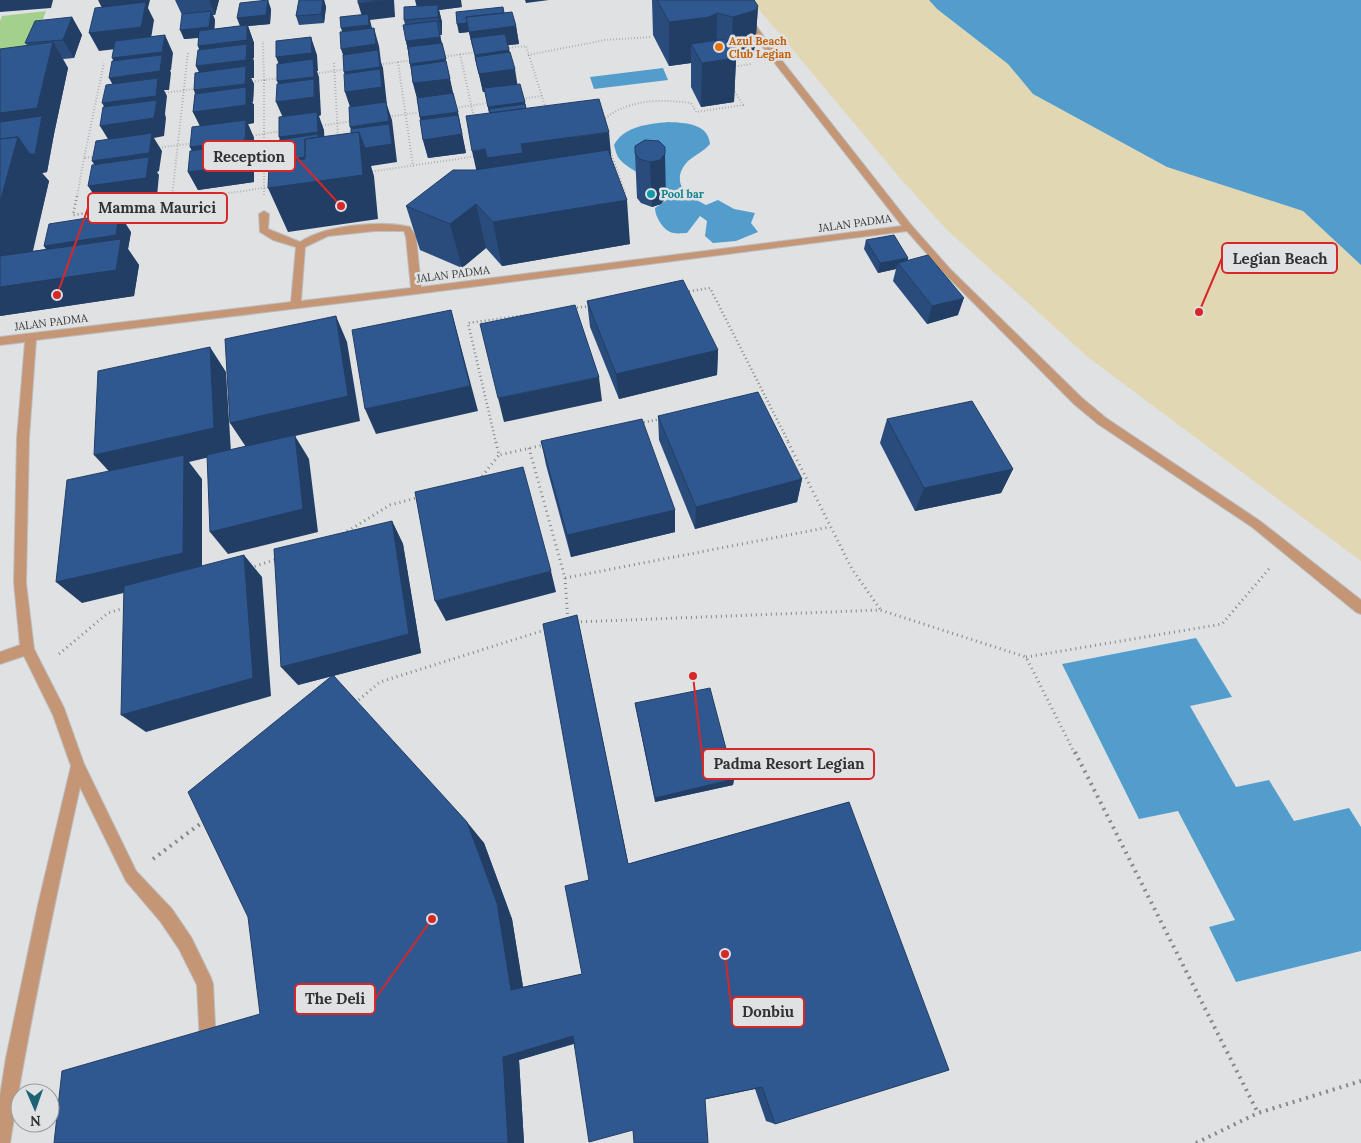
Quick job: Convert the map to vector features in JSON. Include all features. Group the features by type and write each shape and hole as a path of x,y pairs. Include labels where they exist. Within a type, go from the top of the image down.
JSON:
{"street":[{"path":"733,0 909,228 947,271 1084,406 1102,421 1256,524 1361,608"},
{"path":"264,214 263,230 271,236 288,240 301,246"},
{"path":"296,306 301,246 318,236 379,227 394,226 406,230 411,237 416,291"},
{"name":"JALAN PADMA","path":"0,341 740,251 909,228"},
{"path":"31,337 23,438 20,582 27,649 58,713 78,766 131,876 166,915 186,942 205,984 208,1047"},
{"path":"0,658 27,649"},
{"path":"1,1143 18,1039 78,766"}],"path":[{"path":"528,55 607,39 651,37"},
{"path":"263,40 264,188"},
{"path":"498,49 526,46 548,115"},
{"path":"172,201 188,52"},
{"path":"434,58 479,52"},
{"path":"460,54 475,122"},
{"path":"370,66 416,60"},
{"path":"726,68 778,60"},
{"path":"398,62 413,166"},
{"path":"104,63 72,215 273,186"},
{"path":"334,63 338,141"},
{"path":"308,74 352,68"},
{"path":"246,82 281,78"},
{"path":"601,122 607,116 624,107 646,101 669,100 691,103 696,112 743,105 729,83"},
{"path":"155,94 202,88"},
{"path":"515,99 542,96"},
{"path":"452,108 489,103"},
{"path":"385,117 424,112"},
{"path":"318,126 356,121"},
{"path":"245,136 282,131"},
{"path":"150,149 197,143"},
{"path":"610,150 625,193"},
{"path":"84,158 103,155"},
{"path":"368,172 482,155"},
{"path":"681,293 710,288 852,569 880,610"},
{"path":"565,309 594,305"},
{"path":"499,455 468,323 536,314"},
{"path":"632,425 670,417"},
{"path":"476,482 499,455 548,444"},
{"path":"529,448 565,578 569,632"},
{"path":"342,534 390,505 429,495"},
{"path":"565,578 830,527"},
{"path":"559,625 568,622 880,610 1026,657 1222,624 1287,547"},
{"path":"241,571 279,559"},
{"path":"37,672 108,612 136,604"},
{"path":"349,707 380,682 550,628"},
{"path":"1026,657 1258,1113"},
{"path":"131,876 209,817"},
{"path":"1196,1143 1258,1113 1361,1081"}],"green space":[{"path":"46,11 28,59 0,62 0,21 2,16"}],"sand":[{"path":"751,0 929,0 937,9 1008,64 1033,94 1167,167 1303,211 1361,265 1361,561 1089,358 946,229 901,179"}],"water":[{"path":"929,0 1361,0 1361,265 1303,211 1167,167 1033,94 1008,64 937,9"},
{"path":"663,68 668,80 594,89 590,77"},
{"path":"668,122 688,124 700,128 705,132 710,144 688,161 683,168 680,181 687,194 706,205 718,200 734,209 755,213 751,223 758,232 736,241 713,243 705,236 707,221 700,216 687,233 670,232 658,220 655,208 668,199 668,191 657,182 628,167 617,156 614,145 624,134 637,127"},
{"path":"1196,638 1232,697 1190,706 1236,787 1269,780 1294,821 1349,808 1361,827 1361,951 1236,982 1209,927 1235,920 1178,811 1139,819 1062,664"}],"building":[{"path":"268,0 266,15 237,18 240,3"},
{"path":"299,0 323,0 321,14 296,16"},
{"path":"358,0 384,0 358,3"},
{"path":"657,0 754,0 758,6 756,10 733,17 717,13 709,17 669,22"},
{"path":"146,2 141,27 89,33 95,8"},
{"path":"438,5 438,17 404,20 404,7"},
{"path":"503,7 504,13 466,17 467,23 457,24 456,12"},
{"path":"211,11 209,27 180,30 182,14"},
{"path":"512,12 516,26 469,32 466,17"},
{"path":"368,14 369,25 341,28 340,17"},
{"path":"72,17 63,40 25,43 35,21"},
{"path":"437,21 440,37 406,41 403,25"},
{"path":"247,25 247,40 198,46 199,31"},
{"path":"374,28 376,44 341,49 340,32"},
{"path":"505,34 509,50 475,55 471,38"},
{"path":"165,35 162,52 112,58 115,41"},
{"path":"311,37 312,53 276,57 276,41"},
{"path":"725,39 736,58 702,63 691,44"},
{"path":"53,42 37,108 0,113 0,49"},
{"path":"442,43 446,59 410,64 408,47"},
{"path":"247,44 246,60 196,66 198,50"},
{"path":"378,50 380,67 344,72 343,55"},
{"path":"510,52 515,69 479,74 475,57"},
{"path":"162,55 160,71 109,78 112,61"},
{"path":"313,59 314,77 277,81 277,64"},
{"path":"446,61 450,79 413,83 411,66"},
{"path":"246,66 245,84 194,90 195,73"},
{"path":"380,69 382,87 345,92 344,74"},
{"path":"158,78 156,96 102,103 106,85"},
{"path":"314,79 314,97 276,102 277,84"},
{"path":"520,84 525,102 488,107 484,88"},
{"path":"246,87 246,105 193,112 195,94"},
{"path":"453,93 458,112 420,117 417,98"},
{"path":"599,99 609,132 521,144 523,153 487,158 485,149 472,151 466,116"},
{"path":"157,100 154,118 100,126 103,107"},
{"path":"386,102 389,121 350,127 349,107"},
{"path":"525,104 526,108 490,113 489,109"},
{"path":"317,112 318,132 279,137 279,117"},
{"path":"458,115 462,134 423,140 420,120"},
{"path":"42,116 35,154 30,154 18,137 0,139 0,122"},
{"path":"246,120 245,140 190,147 192,127"},
{"path":"389,124 392,144 365,148 359,132 351,133 351,129"},
{"path":"359,132 363,175 268,188 269,164 305,159 305,139"},
{"path":"152,133 149,153 92,161 96,141"},
{"path":"318,134 318,137 305,139 305,157 279,161 279,140"},
{"path":"18,137 0,202 0,139"},
{"path":"645,140 659,141 665,147 665,154 660,160 650,162 639,159 635,153 635,146"},
{"path":"246,143 245,164 188,172 190,151"},
{"path":"608,150 627,200 493,222 476,204 450,224 406,206 453,170 475,170"},
{"path":"149,157 146,178 88,186 92,165"},
{"path":"119,213 116,235 44,246 49,224"},
{"path":"894,235 908,258 880,263 866,240"},
{"path":"121,239 116,270 0,287 0,256"},
{"path":"928,255 964,298 932,306 898,263"},
{"path":"683,280 718,350 616,374 587,301"},
{"path":"575,305 599,377 498,398 480,324"},
{"path":"451,310 470,386 365,409 352,330"},
{"path":"336,316 348,396 230,423 225,339"},
{"path":"210,347 214,428 94,455 98,371"},
{"path":"758,392 802,479 696,507 658,416"},
{"path":"972,401 1013,469 924,488 887,419"},
{"path":"642,419 675,510 567,535 541,441"},
{"path":"295,435 303,509 210,532 207,455"},
{"path":"184,455 183,553 56,582 67,480"},
{"path":"523,467 551,571 435,601 415,492"},
{"path":"392,521 409,634 281,667 274,549"},
{"path":"244,555 253,678 121,715 124,586"},
{"path":"577,615 628,864 849,802 949,1070 775,1124 762,1087 705,1099 708,1143 634,1143 633,1130 589,1142 573,1036 503,1057 508,1143 54,1143 55,1133 60,1133 62,1071 260,1014 248,917 188,792 333,675 467,822 497,903 511,990 582,974 565,886 589,880 543,624"},
{"path":"710,688 734,779 655,798 635,703"}],"place":[{"name":"Azul Beach Club Legian","path":"719,47"},
{"name":"Pool bar","path":"651,194"},
{"name":"Reception","path":"341,206"},
{"name":"Mamma Maurici","path":"57,295"},
{"name":"Legian Beach","path":"1199,312"},
{"name":"Padma Resort Legian","path":"693,676"},
{"name":"The Deli","path":"432,919"},
{"name":"Donbiu","path":"725,954"}]}
